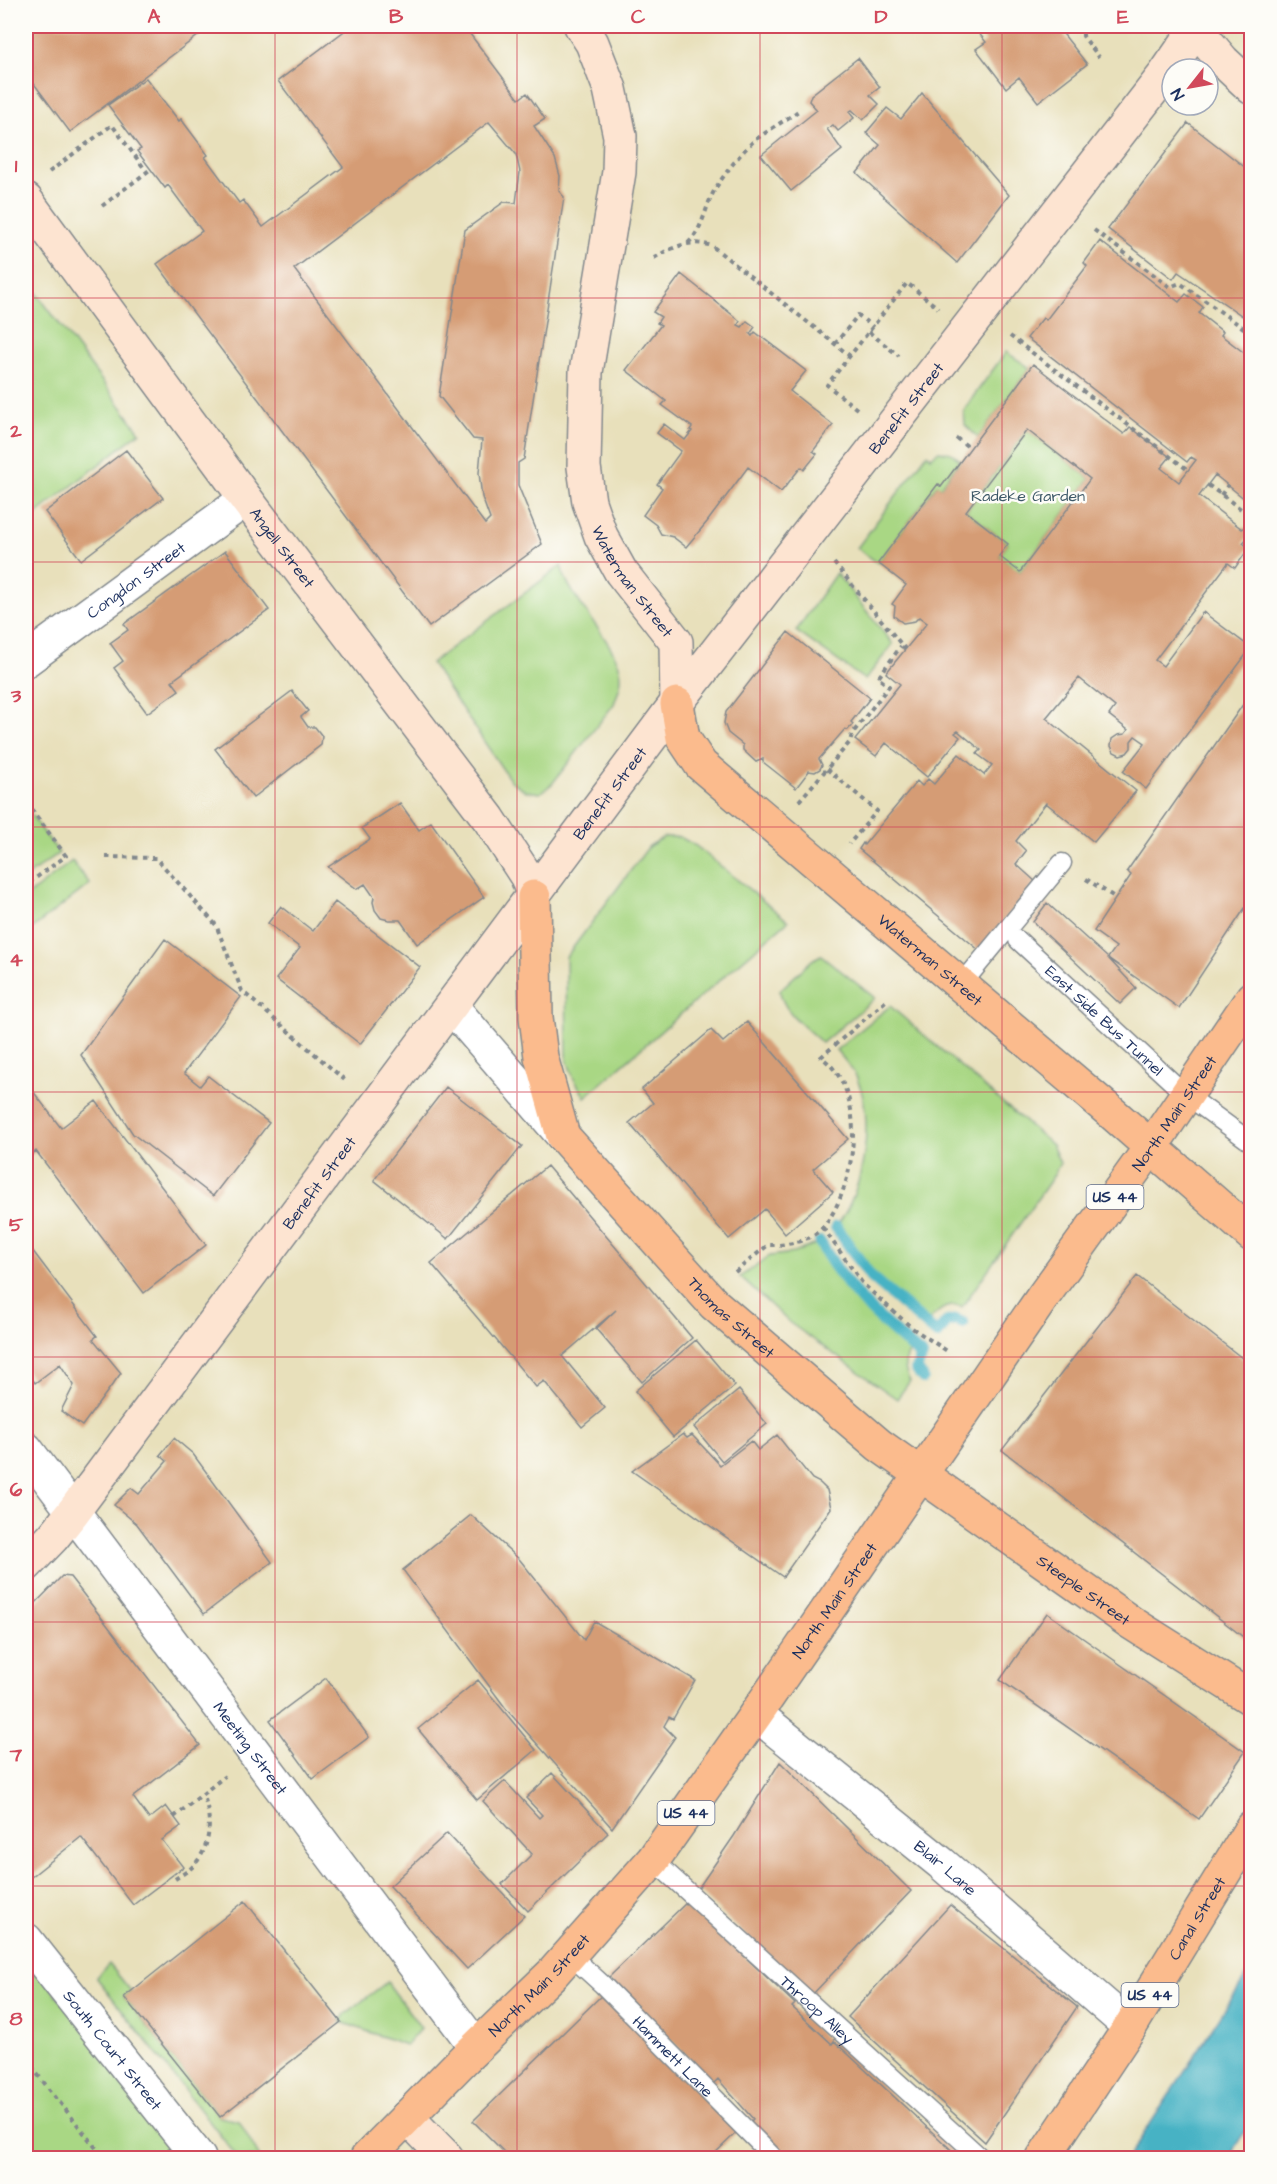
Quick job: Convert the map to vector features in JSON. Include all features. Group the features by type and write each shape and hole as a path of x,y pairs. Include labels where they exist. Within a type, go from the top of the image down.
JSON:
{"main road":[{"name":"Waterman Street","path":"677,704 683,738 701,765 1151,1147 1251,1235"},
{"name":"Thomas Street","path":"534,897 536,1017 541,1057 563,1136 714,1304 879,1445 921,1474"},
{"name":"North Main Street","path":"367,2158 569,1954 653,1860 1042,1298 1151,1147 1251,998"},
{"name":"Steeple Street","path":"921,1474 1130,1622 1251,1699"},
{"name":"Canal Street","path":"1042,2158 1130,2027 1251,1827"}],"street":[{"name":"Waterman Street","path":"581,26 592,43 610,89 620,135 619,172 586,372 584,467 587,490 601,536 621,572 676,642 677,704"},
{"name":"Benefit Street","path":"26,1565 73,1512 677,704 1164,75 1196,27"},
{"path":"1196,27 1223,61 1251,88"},
{"name":"Angell Street","path":"35,188 246,499 489,819 526,877 534,897"},
{"name":"Congdon Street","path":"26,660 246,499"},
{"name":"Thomas Street","path":"451,1005 563,1136"},
{"name":"Meeting Street","path":"26,1449 476,2047"},
{"name":"Blair Lane","path":"756,1714 940,1863 1130,2027"},
{"name":"South Court Street","path":"26,1940 199,2158"},
{"path":"407,2117 447,2158"}],"lane":[{"path":"961,985 1062,863"},
{"name":"East Side Bus Tunnel","path":"1018,940 1185,1094 1251,1143"},
{"name":"Throop Alley","path":"653,1860 981,2158"},
{"name":"Hammett Lane","path":"569,1954 603,1985 774,2158"}],"path":[{"path":"1088,26 1083,36 1099,57"},
{"path":"687,243 697,235 703,214 716,188 753,141 801,109"},
{"path":"35,188 112,125 149,171 102,206"},
{"path":"1094,230 1170,287 1179,283 1251,334"},
{"path":"654,258 667,250 687,243 699,242 712,246 850,356"},
{"path":"853,406 827,386 907,283 936,306"},
{"path":"835,344 858,315 873,327"},
{"path":"869,332 896,354"},
{"path":"1010,336 1188,470"},
{"path":"956,438 970,448"},
{"path":"1208,485 1251,517"},
{"path":"1221,495 1228,485"},
{"path":"834,563 906,650"},
{"path":"795,806 850,742 852,734 890,686 878,678 901,646"},
{"path":"827,769 877,811 844,849"},
{"path":"26,802 66,856 26,885"},
{"path":"106,857 156,858 216,925 242,992 375,1106"},
{"path":"731,1276 768,1245 783,1245 804,1239 823,1228 842,1196 851,1159 852,1115 847,1092 832,1065 821,1057 888,999"},
{"path":"823,1228 862,1284 907,1324 947,1351"},
{"path":"174,1817 230,1773"},
{"path":"175,1879 193,1867 207,1840 209,1810 203,1794"},
{"path":"26,2060 104,2158"},
{"path":"1239,2158 1251,2139"}],"green space":[{"path":"26,279 140,432 26,522"},
{"path":"1006,352 1030,368 978,438 965,425 964,411"},
{"name":"Radeke Garden","path":"1027,430 1090,479 1020,572 999,556 1008,544 966,511"},
{"path":"939,451 951,453 960,460 941,487 937,485 878,563 857,548 927,454 931,457"},
{"path":"561,566 574,594 613,652 619,665 621,681 614,704 552,784 540,793 526,791 510,780 431,663"},
{"path":"836,573 893,644 865,680 796,631"},
{"path":"26,808 59,853 26,877"},
{"path":"664,837 680,837 696,846 788,921 585,1097 574,1079 567,1060 566,957 649,846"},
{"path":"72,861 90,884 26,933 26,897"},
{"path":"821,955 875,998 822,1043 790,1012 780,990 812,960"},
{"path":"890,1006 1052,1145 1060,1163 1052,1178 962,1307 951,1306 941,1310 926,1325 871,1277 836,1227 854,1194 860,1175 866,1133 862,1094 856,1076 836,1050"},
{"path":"820,1242 861,1300 913,1348 905,1364 910,1381 897,1399 790,1323 740,1277 770,1256 794,1253"},
{"path":"26,1956 185,2158 28,2158 26,2155"},
{"path":"109,1964 131,1991 124,1997 220,2117 239,2121 260,2158 238,2158 96,1977"},
{"path":"387,1982 421,2028 406,2045 341,2022 344,2015"}],"water":[{"path":"1251,1969 1251,2122 1228,2158 1128,2158"}],"building":[{"path":"41,26 211,26 70,132 26,73 26,37"},
{"path":"351,26 464,26 519,99 527,93 545,119 534,126 555,158 560,176 559,191 564,197 524,459 518,463 518,485 542,544 429,627 157,264 202,231 168,185 165,188 137,151 141,149 108,105 146,78 208,155 205,157 239,203 243,200 263,227 343,167 278,81","holes":["489,122 516,154 520,172 516,203 504,202 465,230 439,396 473,439 482,440 479,473 482,497 490,519 485,524 294,269"]},
{"path":"973,26 1057,26 1087,64 1038,102 1019,77 1006,88 976,49 986,42"},
{"path":"858,58 880,87 870,95 879,104 863,120 852,110 849,112 854,118 838,131 833,125 827,129 842,150 791,191 761,155 817,110 809,101 811,95"},
{"path":"922,93 1009,195 957,263 857,173 880,145 866,133 887,108 901,119"},
{"path":"1188,123 1251,172 1251,316 1244,317 1178,272 1173,279 1108,229"},
{"path":"1100,241 1179,302 1186,294 1203,307 1199,313 1223,332 1221,335 1251,358 1251,504 1215,475 1199,496 1242,529 1244,527 1251,533 1243,543 1249,548 1235,568 1228,563 1155,660 1163,666 1203,612 1251,648 1146,789 1123,771 1145,743 1135,736 1127,753 1120,755 1114,752 1111,746 1112,739 1125,734 1128,730 1109,715 1115,707 1079,678 1046,718 1136,791 1094,842 1046,803 1016,841 1026,851 1016,864 1036,882 980,951 859,849 917,781 922,786 928,779 934,784 959,754 984,775 992,765 977,754 981,750 958,731 955,733 960,737 927,777 886,743 876,756 855,740 900,684 886,673 927,623 919,617 915,621 903,623 894,616 895,606 892,604 906,585 878,563 938,484 941,487 1033,364 1124,434 1130,427 1170,457 1161,468 1179,482 1196,460 1191,457 1187,462 1027,338 1043,318 1046,320 1087,266 1084,263","holes":["1027,430 1090,479 1020,572 999,556 1008,544 966,511"]},
{"path":"681,274 740,321 738,325 742,327 747,321 755,327 750,334 752,336 755,332 806,371 790,391 833,425 813,451 817,454 804,470 801,467 781,492 748,467 686,547 673,537 661,534 656,525 643,515 662,488 657,484 681,451 657,433 664,424 685,440 692,431 690,430 692,427 662,405 666,401 626,370 661,325 657,323 661,317 653,312"},
{"path":"126,450 163,498 81,560 45,512"},
{"path":"225,551 269,610 172,681 179,690 147,713 114,668 123,661 110,643 128,630 124,624"},
{"path":"788,632 870,698 851,722 853,724 848,730 845,729 819,759 822,765 820,769 815,772 809,771 796,788 763,762 763,759 756,762 743,750 743,745 728,733 724,723 726,712"},
{"path":"292,691 308,711 301,717 308,727 315,727 322,736 321,745 253,798 215,749"},
{"path":"1251,693 1251,899 1179,1008 1108,958 1116,947 1094,931 1131,875 1127,871"},
{"path":"400,803 419,830 431,822 484,897 417,944 400,920 381,918 375,910 374,897 365,884 357,889 328,867 370,839 362,828"},
{"path":"335,902 420,967 360,1044 276,979 300,948 268,923 281,906 313,931"},
{"path":"1047,903 1108,958 1136,988 1120,1004 1033,922"},
{"path":"165,939 241,997 184,1073 200,1086 208,1076 269,1123 213,1196 133,1134 81,1055"},
{"path":"747,1022 848,1139 813,1169 833,1192 785,1234 765,1209 729,1239 629,1123 653,1103 642,1089 711,1030 723,1042"},
{"path":"26,1082 61,1128 96,1101 206,1245 144,1293 36,1151 26,1159"},
{"path":"446,1087 522,1146 448,1239 374,1180"},
{"path":"547,1166 692,1338 642,1382 596,1329 616,1310 562,1356 605,1408 582,1427 544,1381 536,1387 431,1263"},
{"path":"26,1242 97,1336 93,1339 121,1373 82,1426 61,1411 74,1385 60,1364 35,1383 26,1370"},
{"path":"1137,1276 1251,1365 1251,1643 1002,1450"},
{"path":"696,1340 735,1386 673,1437 635,1391"},
{"path":"739,1390 767,1424 722,1461 694,1427"},
{"path":"683,1434 687,1438 692,1435 720,1465 751,1441 758,1450 777,1435 812,1479 827,1490 831,1508 783,1577 632,1471"},
{"path":"174,1438 193,1454 272,1562 204,1614 137,1524 114,1505 131,1488 139,1494 167,1461 160,1455"},
{"path":"471,1515 520,1560 584,1640 594,1621 695,1680 673,1719 669,1717 664,1726 675,1737 612,1828 507,1710 403,1570"},
{"path":"62,1576 70,1577 200,1745 133,1797 149,1819 166,1806 181,1826 162,1840 183,1867 133,1905 81,1837 26,1881 26,1613"},
{"path":"1047,1613 1245,1752 1199,1819 1000,1680"},
{"path":"326,1678 369,1737 313,1779 270,1720"},
{"path":"478,1680 536,1750 477,1800 418,1729"},
{"path":"780,1762 911,1891 811,1996 697,1890"},
{"path":"552,1773 608,1833 528,1911 502,1884 532,1854 483,1801 505,1781 539,1818 542,1815 526,1798"},
{"path":"447,1833 524,1916 467,1969 390,1886"},
{"path":"245,1901 341,2022 220,2117 124,1997"},
{"path":"687,1902 795,2004 792,2007 832,2044 834,2041 960,2158 783,2158 749,2123 753,2119 718,2079 713,2084 663,2032 660,2035 607,1979"},
{"path":"950,1905 1077,2007 985,2142 848,2017"},
{"path":"605,1992 739,2130 710,2158 510,2158 473,2121"}],"waterway":[{"path":"836,1227 871,1277 937,1334 947,1322 956,1320 963,1323"},
{"path":"820,1242 853,1291 922,1356 916,1369 923,1378"}]}
